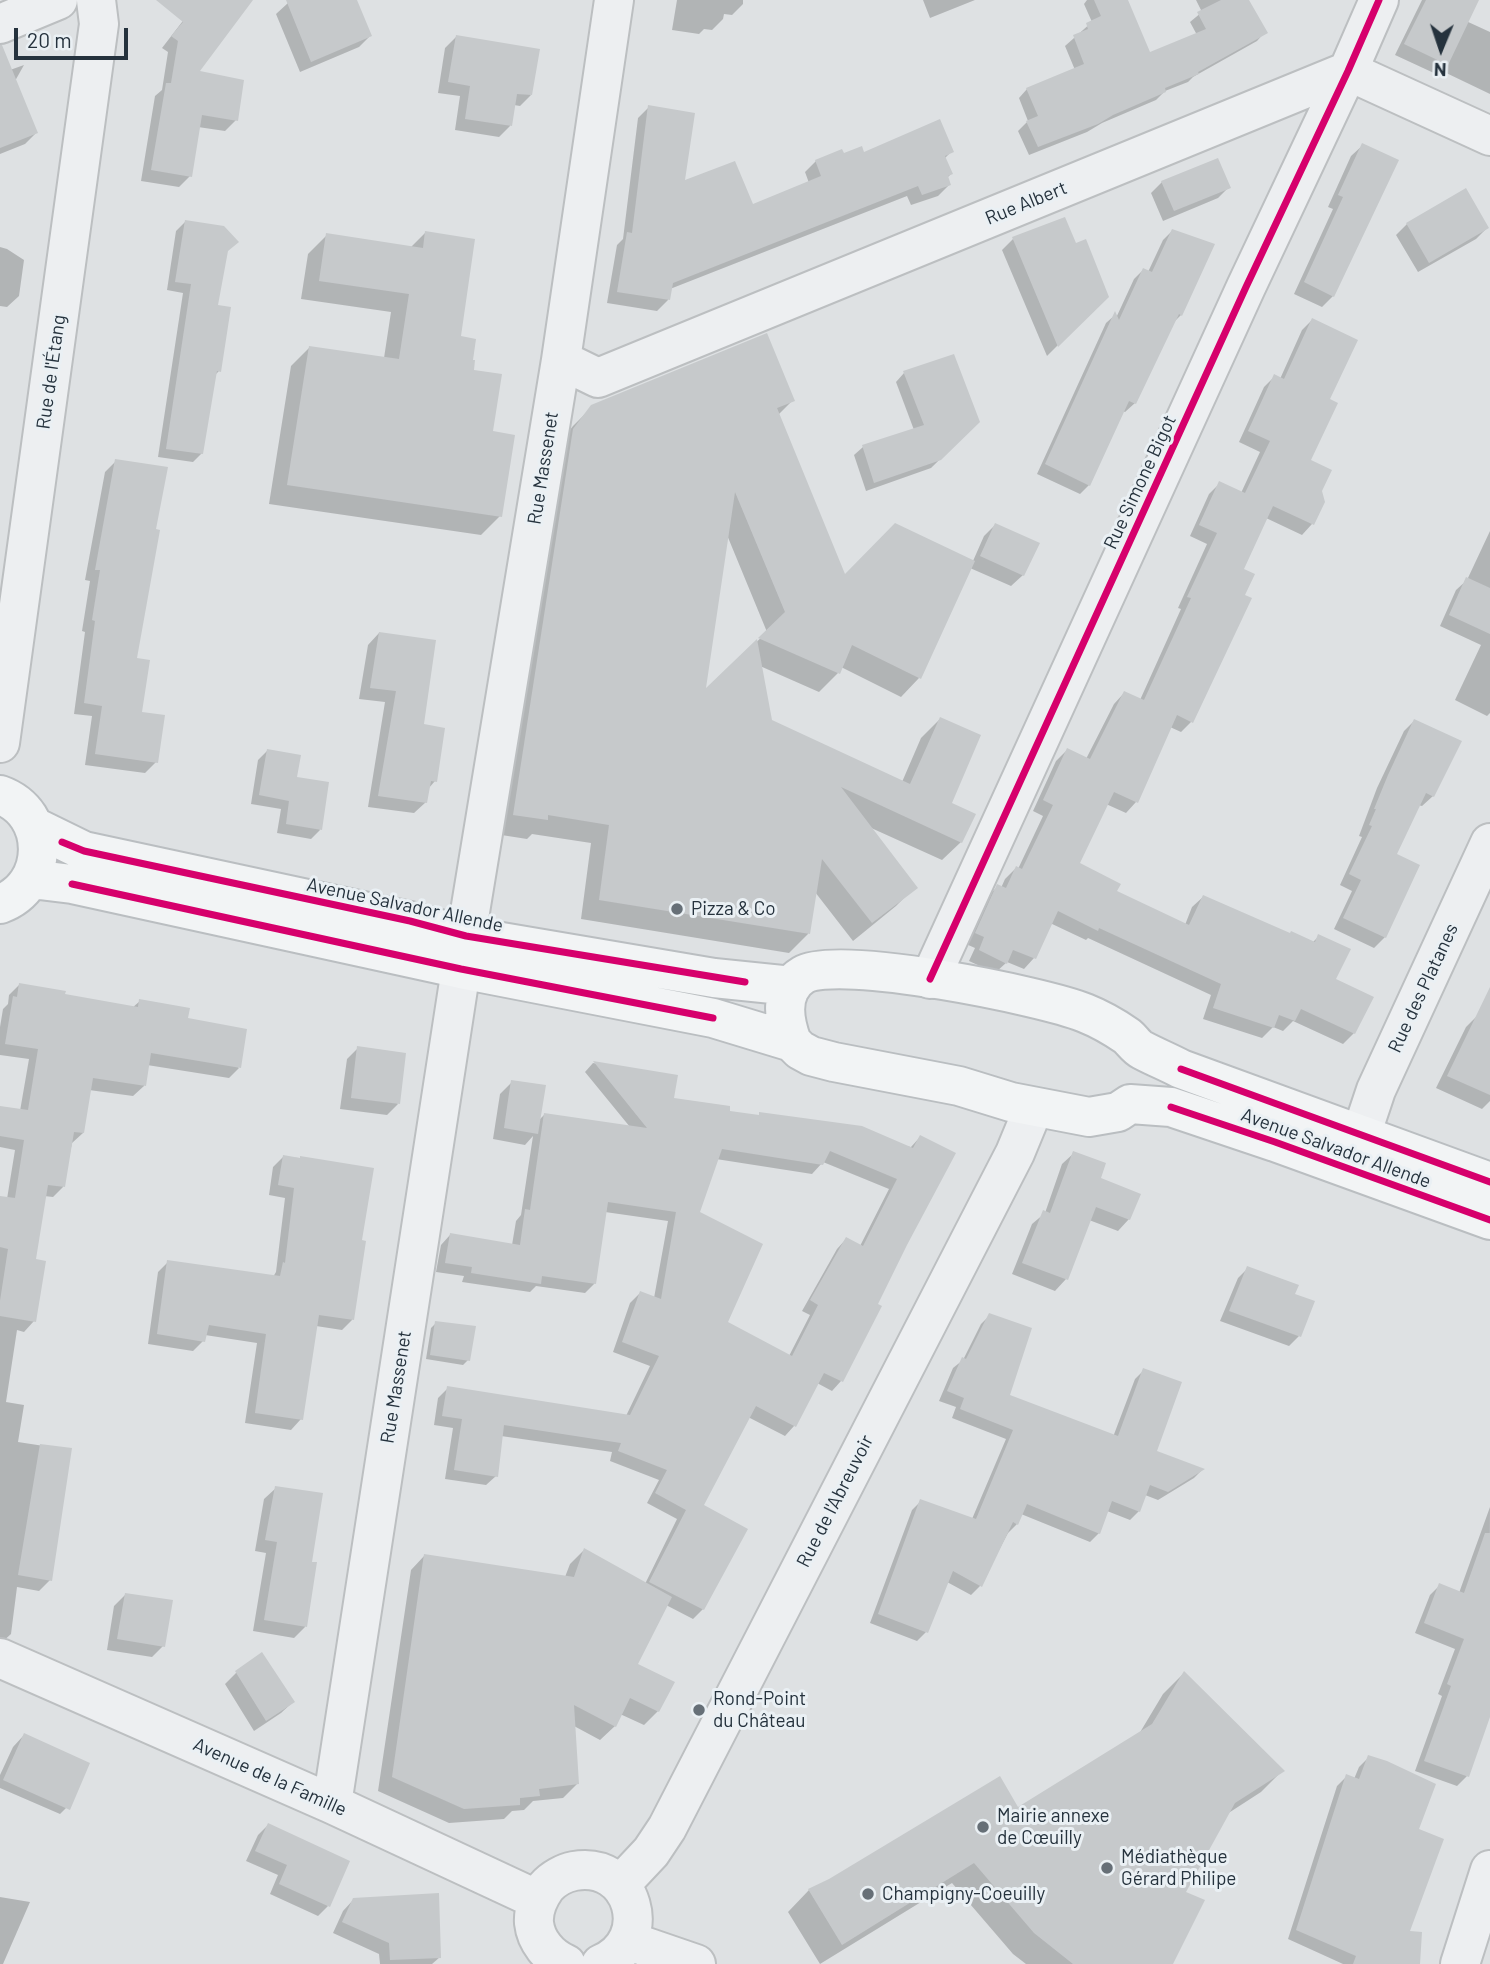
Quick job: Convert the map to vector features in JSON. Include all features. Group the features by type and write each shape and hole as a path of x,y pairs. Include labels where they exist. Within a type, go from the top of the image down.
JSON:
{"main road":[{"name":"Avenue Salvador Allende","path":"0,795 17,804 35,827 84,851 410,921 463,953 713,1017 792,1042 800,1051 834,1062 959,1086 1034,1107 1089,1117 1118,1112 1130,1104 1171,1107 1490,1220"},
{"path":"0,904 20,892 31,879 39,853 35,827"},
{"name":"Avenue Salvador Allende","path":"31,879 463,953 792,986 813,970 865,970 1021,995 1082,1012 1116,1028 1140,1049 1181,1069 1490,1182"},
{"path":"792,986 787,996 785,1021 792,1042"},
{"path":"1130,1104 1145,1078 1146,1063 1140,1049"}],"street":[{"path":"0,24 58,0"},
{"name":"Rue de l'Étang","path":"0,743 99,24 96,0"},
{"name":"Rue Massenet","path":"332,1804 463,953 561,359 614,0"},
{"name":"Rue Simone Bigot","path":"930,979 1379,0"},
{"path":"1348,71 1490,136"},
{"name":"Rue Albert","path":"561,359 598,378 1348,71"},
{"name":"Rue des Platanes","path":"1361,1135 1376,1090 1490,843"},
{"name":"Rue de l'Abreuvoir","path":"620,1885 651,1852 679,1805 1015,1153 1034,1107"},
{"name":"Avenue de la Famille","path":"0,1658 332,1804 538,1900"},
{"path":"556,1962 540,1942 534,1921 538,1900 549,1884 566,1873 585,1869 604,1874 620,1885 631,1902 634,1922 615,1952 696,1964"},
{"path":"1460,1964 1490,1870"}],"building":[{"path":"156,0 253,0 200,71 244,80 238,121 202,115 192,177 151,170 166,83 171,83 178,41 171,36 183,22"},
{"path":"286,0 357,0 372,36 311,62"},
{"path":"1094,0 1128,0 1150,52 1206,29 1197,12 1221,0 1249,0 1268,33 1198,72 1199,74 1165,88 1166,92 1098,124 1038,147 1026,121 1038,116 1026,88 1084,64 1073,35 1088,29 1086,23 1101,16"},
{"path":"1426,0 1479,0 1448,65 1404,44"},
{"path":"456,35 540,49 532,95 517,94 512,126 465,119 470,86 448,82"},
{"path":"0,45 38,133 0,148"},
{"path":"648,105 695,113 685,180 735,161 753,204 821,176 815,160 842,149 844,153 862,146 864,152 940,119 954,152 945,156 953,174 948,176 951,185 922,195 918,186 673,283 670,300 617,292 627,232 632,233"},
{"path":"1362,143 1399,160 1334,297 1304,282 1343,197 1338,195"},
{"path":"1218,158 1231,188 1174,211 1161,181"},
{"path":"1466,188 1489,228 1429,263 1406,223"},
{"path":"1065,217 1076,243 1086,239 1109,297 1058,347 1012,237"},
{"path":"185,220 224,226 239,242 228,251 218,305 231,307 221,372 217,371 203,454 166,449 191,284 175,282"},
{"path":"1172,229 1215,244 1182,316 1179,314 1136,404 1129,401 1090,486 1045,464 1115,311 1119,320 1143,268 1152,272"},
{"path":"425,231 475,239 461,336 476,339 474,370 502,374 493,431 515,435 502,517 287,485 309,346 399,359 409,294 319,281 326,233 423,248"},
{"path":"1312,318 1358,340 1330,399 1338,403 1311,460 1332,470 1322,491 1325,502 1314,525 1273,506 1244,569 1255,574 1245,595 1252,598 1193,723 1177,715 1138,803 1114,792 1080,863 1121,884 1117,891 1189,925 1203,895 1290,933 1291,931 1315,942 1318,934 1351,949 1336,979 1374,997 1355,1034 1301,1009 1295,1021 1279,1015 1274,1028 1213,1008 1221,984 1058,911 1036,959 1013,950 1007,964 979,950 984,937 975,933 997,884 1006,888 1016,866 1022,869 1053,805 1043,800 1067,748 1090,759 1124,691 1144,700 1191,598 1187,597 1217,533 1199,525 1219,481 1245,493 1270,441 1248,431 1274,374 1284,379"},
{"path":"767,333 795,401 777,408 845,574 895,523 975,561 921,679 852,645 840,674 758,638 785,612 735,492 706,688 757,639 772,720 910,784 940,717 981,735 952,803 976,814 962,843 841,787 918,888 872,923 822,859 810,934 599,900 609,825 548,815 548,820 513,815 573,429 591,405"},
{"path":"954,354 980,422 941,460 874,483 862,445 924,425 903,371"},
{"path":"115,459 168,467 156,529 160,530 137,658 150,660 142,712 165,715 158,763 95,754 102,706 84,703 100,570 95,570"},
{"path":"995,523 1040,543 1024,576 980,556"},
{"path":"1466,577 1490,588 1490,634 1449,615"},
{"path":"379,632 436,640 424,724 445,728 437,782 431,781 427,803 378,796 396,691 370,688"},
{"path":"1414,719 1462,741 1434,797 1426,793 1397,854 1420,865 1386,938 1343,918 1361,880 1349,874 1372,826 1369,825 1374,809"},
{"path":"267,749 301,755 297,777 329,782 322,830 286,824 289,801 259,795"},
{"path":"19,983 138,1007 139,999 190,1008 188,1018 247,1029 241,1068 151,1053 146,1086 93,1078 84,1133 74,1132 65,1187 48,1185 36,1259 46,1261 36,1322 0,1316 8,1249 0,1247 0,1196 15,1198 24,1140 0,1136 0,1106 28,1110 38,1049 5,1044 13,996 17,997"},
{"path":"1490,987 1490,1095 1447,1076"},
{"path":"357,1046 406,1053 400,1104 351,1098"},
{"path":"593,1061 678,1075 674,1098 730,1106 730,1111 759,1115 759,1112 862,1126 913,1148 920,1135 956,1153 907,1245 878,1304 882,1306 843,1382 824,1373 796,1427 756,1406 704,1505 748,1529 704,1610 649,1582 686,1510 655,1493 667,1470 618,1451 621,1443 504,1425 498,1477 454,1470 462,1419 442,1416 447,1386 630,1415 659,1356 622,1342 640,1291 661,1299 676,1212 608,1202 596,1284 542,1276 541,1284 471,1273 472,1267 445,1263 450,1233 520,1245 525,1209 530,1210 544,1113 647,1128","holes":["722,1149 823,1165 830,1151 897,1179 863,1246 846,1237 810,1300 818,1305 792,1356 728,1322 763,1244 700,1212"]},
{"path":"511,1080 546,1085 538,1134 504,1128"},
{"path":"1073,1151 1106,1163 1101,1178 1141,1194 1130,1220 1096,1207 1068,1280 1022,1263 1043,1210 1050,1213"},
{"path":"283,1155 374,1168 362,1240 366,1241 354,1320 319,1315 303,1420 255,1413 266,1334 209,1325 205,1342 157,1334 167,1260 280,1276 283,1262 285,1263 294,1188 278,1185"},
{"path":"1247,1266 1299,1285 1295,1294 1315,1301 1301,1337 1229,1311"},
{"path":"989,1313 1032,1328 1010,1395 1118,1436 1143,1368 1182,1382 1157,1451 1205,1469 1168,1492 1150,1485 1140,1512 1112,1501 1100,1534 1027,1504 1018,1525 1013,1522 982,1587 953,1571 928,1633 878,1614 920,1499 976,1519 1013,1430 960,1409 964,1398 947,1391 962,1357 966,1359"},
{"path":"435,1321 476,1326 470,1361 430,1355"},
{"path":"40,1444 72,1448 52,1581 18,1575"},
{"path":"275,1486 323,1493 312,1562 317,1562 307,1627 264,1620 277,1542 265,1540"},
{"path":"1485,1533 1490,1533 1490,1717 1469,1777 1424,1761 1451,1686 1447,1684 1464,1639 1424,1623 1439,1583 1464,1593"},
{"path":"584,1548 672,1597 638,1664 675,1682 659,1712 630,1698 616,1727 574,1705 579,1784 539,1789 540,1796 520,1798 520,1805 464,1809 392,1777 424,1554 574,1577"},
{"path":"125,1593 173,1600 165,1647 117,1639"},
{"path":"262,1652 295,1702 266,1721 235,1671"},
{"path":"1184,1671 1285,1771 1235,1803 1186,1892 1205,1900 1173,1964 1073,1964 1034,1933 974,1863 842,1945 808,1889 1000,1776 1018,1807 1152,1724"},
{"path":"24,1733 90,1763 70,1810 3,1780"},
{"path":"1368,1755 1436,1784 1419,1829 1444,1839 1410,1931 1422,1932 1420,1964 1353,1964 1356,1956 1296,1930 1346,1774 1359,1779"},
{"path":"268,1823 350,1861 330,1907 279,1884 287,1865 255,1851"},
{"path":"439,1893 441,1958 390,1960 389,1943 342,1922 353,1898"}],"cycle path":[{"path":"930,979 1379,0"},
{"path":"62,842 84,851 410,921 466,936 745,982"},
{"path":"72,884 461,969 713,1018"},
{"path":"1181,1069 1490,1182"},
{"path":"1171,1107 1490,1220"}],"place":[{"name":"Pizza & Co","path":"677,909"},
{"name":"Rond-Point du Château","path":"699,1710"},
{"name":"Mairie annexe de Cœuilly","path":"983,1827"},
{"name":"Médiathèque Gérard Philipe","path":"1107,1868"},
{"name":"Champigny-Coeuilly","path":"868,1894"}]}
